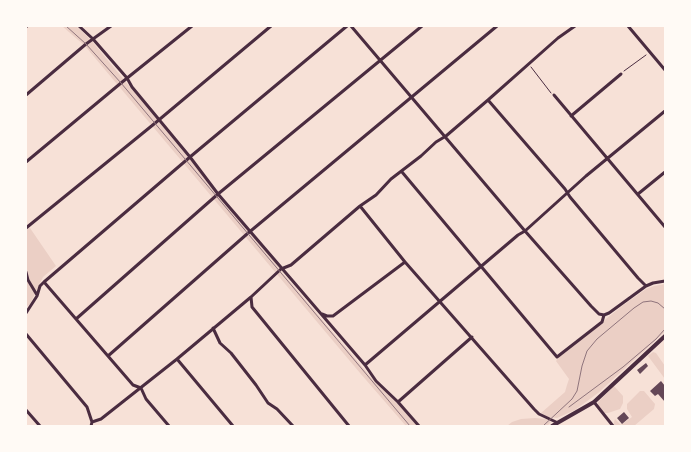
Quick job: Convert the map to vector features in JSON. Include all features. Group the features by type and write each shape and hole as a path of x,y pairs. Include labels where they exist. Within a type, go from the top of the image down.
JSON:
{"street":[{"path":"79,26 93,39 127,78 132,87 190,157 218,194 365,365 376,381 398,402 419,426"},
{"path":"26,95 93,39 111,26"},
{"path":"26,162 192,26"},
{"path":"26,228 159,120 271,26"},
{"path":"26,313 37,296 40,286 44,282 190,157 347,26"},
{"path":"351,26 590,306 599,314 604,315 609,313 646,286 665,281"},
{"path":"76,319 218,194 422,26"},
{"path":"108,356 251,231 497,26"},
{"path":"26,334 87,407 92,424 101,419 177,359 251,296 281,268 291,265 360,206 376,195 390,179 402,172 436,142 446,136 528,63 575,26"},
{"path":"628,26 665,70"},
{"path":"570,116 621,74"},
{"path":"554,95 570,116 665,227"},
{"path":"488,100 646,286"},
{"path":"365,365 518,235 526,231 568,193 665,111"},
{"path":"402,172 557,357 602,322 604,315"},
{"path":"638,194 665,172"},
{"path":"360,206 405,262 534,409 539,414 556,422"},
{"path":"320,314 334,316 405,262"},
{"path":"26,272 28,280 37,296"},
{"path":"44,282 133,385 140,388 146,399 169,426"},
{"path":"251,296 252,308 349,426"},
{"path":"213,328 220,343 246,372 268,403 277,409 293,426"},
{"path":"552,426 556,422 594,402 665,336"},
{"path":"398,402 472,337"},
{"path":"177,359 233,426"},
{"path":"594,402 613,426"},
{"path":"26,410 40,426"}],"path":[{"path":"621,74 650,52"},
{"path":"528,63 554,95"}],"shaded area":[{"path":"62,26 76,26 91,40 282,272 375,382 397,403 417,426 406,426 85,46"},
{"path":"26,225 30,228 56,266 43,277 30,304 26,307"},
{"path":"665,284 665,332 598,393 575,410 557,418 548,417 541,413 565,392 569,379 556,361 559,357 622,306 646,289"},
{"path":"653,352 656,353 665,366 665,379 648,356"},
{"path":"614,386 623,396 623,403 620,409 604,413 598,406 598,402"},
{"path":"640,391 644,391 655,404 654,409 634,426 614,426 615,419 621,425 632,417 627,409 627,404"},
{"path":"521,419 546,419 551,422 547,426 507,426 512,422"}],"building":[{"path":"646,363 648,366 640,374 637,370"},
{"path":"661,381 665,386 665,402 658,394 655,396 650,391"},
{"path":"624,412 629,418 622,424 617,418"}],"tram line":[{"path":"66,26 86,44 121,83 410,426"},
{"path":"543,426 572,399 577,391 582,366 587,351 597,339 643,302 651,301 658,303 665,309"},
{"path":"569,407 623,367 656,339 665,329"}]}
